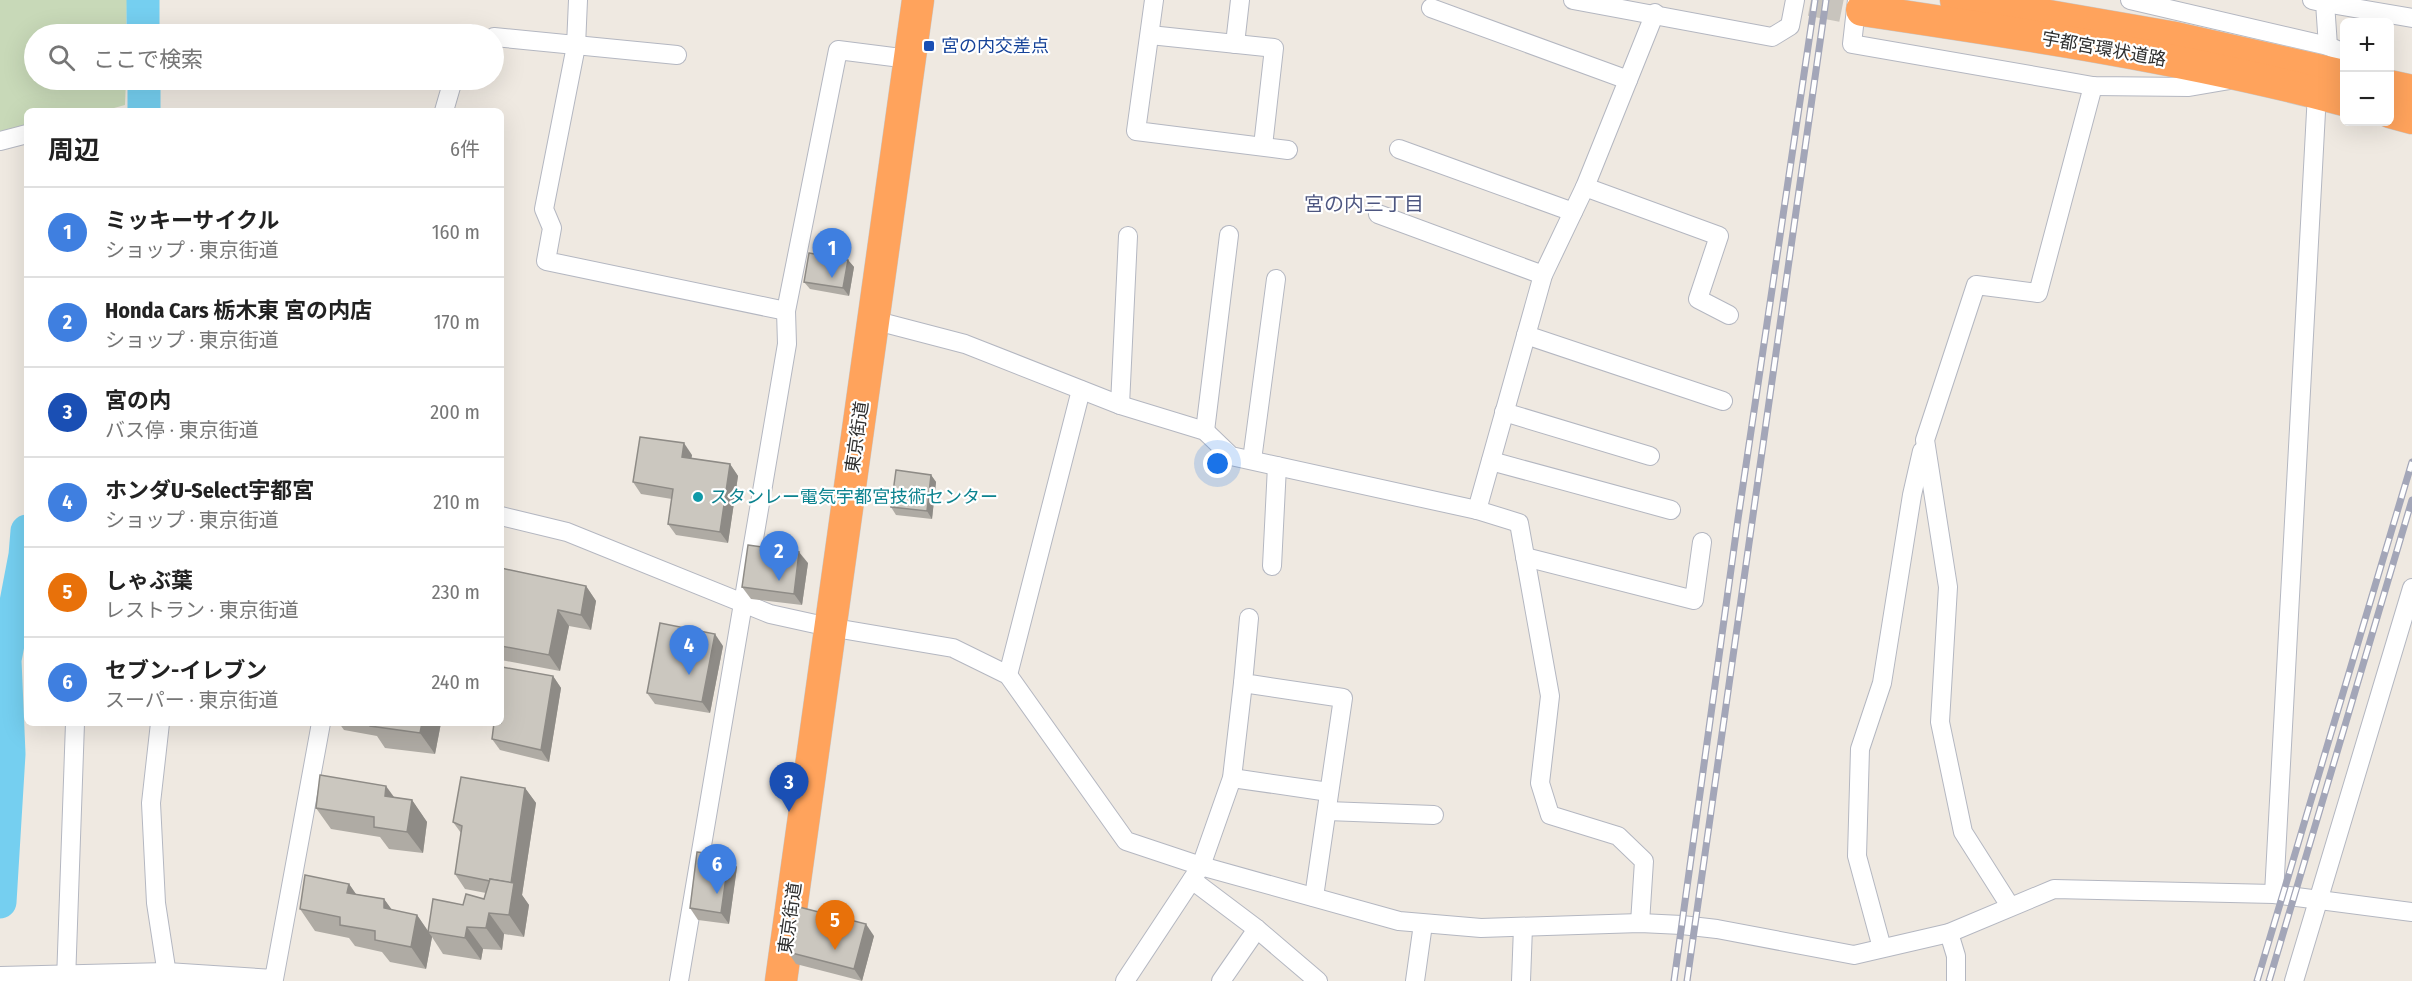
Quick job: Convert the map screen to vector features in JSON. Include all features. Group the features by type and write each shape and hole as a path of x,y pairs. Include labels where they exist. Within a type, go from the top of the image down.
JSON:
{"highway":[{"name":"東京街道","path":"781,981 918,0"},
{"name":"宇都宮環状道路","path":"1956,0 2176,38 2340,75"},
{"name":"宇都宮環状道路","path":"1860,5 2100,46 2252,76 2331,96"},
{"path":"2394,92 2412,118"}],"street":[{"path":"578,0 576,46 544,209 552,228 546,261 786,311"},
{"path":"1154,0 1136,131 1288,150"},
{"path":"1235,44 1240,0"},
{"path":"1573,0 1654,13 1772,37 1790,26 1795,0"},
{"path":"2130,0 2336,49"},
{"path":"2318,2 2336,49"},
{"path":"2318,2 2412,18"},
{"path":"1860,5 1852,44 2093,86 2189,87 2252,76"},
{"path":"1431,9 1628,80"},
{"path":"1477,510 1543,275 1585,188 1654,13"},
{"path":"1149,35 1274,48 1263,146"},
{"path":"504,38 677,55"},
{"path":"679,981 787,345 786,311 838,50 909,58"},
{"path":"1882,948 1857,856 1860,749 1882,682 1912,495 1924,440 1976,285 2038,293 2093,86"},
{"path":"445,108 450,90"},
{"path":"2274,894 2331,96"},
{"path":"0,141 24,135"},
{"path":"1398,149 1573,212"},
{"path":"1585,188 1719,236 1698,299 1729,315"},
{"path":"1378,214 1543,275"},
{"path":"1205,431 1229,235"},
{"path":"1120,405 1128,236"},
{"path":"1252,460 1276,279"},
{"path":"873,320 965,344 1120,405 1205,431 1231,456 1477,510 1519,523 1550,696 1540,783 1550,815 1618,836 1644,861 1640,923"},
{"path":"1526,335 1723,401"},
{"path":"1008,675 1081,390"},
{"path":"1504,412 1650,456"},
{"path":"1924,440 1948,587 1940,722 1963,832 2010,906"},
{"path":"1491,461 1671,510"},
{"path":"1272,566 1276,466"},
{"path":"504,517 567,532 770,614 829,627 952,648 1008,675 1126,840 1196,873 1314,897 1400,921 1481,928 1640,923 1717,929 1854,955 1949,933 2054,889 2274,894 2412,912"},
{"path":"1525,557 1694,600 1702,542"},
{"path":"2294,981 2412,588"},
{"path":"1125,981 1196,873 1232,778 1250,618"},
{"path":"1243,682 1343,698 1314,897"},
{"path":"66,978 75,726"},
{"path":"160,726 151,803 156,903 167,977"},
{"path":"2,976 279,980 321,726"},
{"path":"1232,778 1329,792"},
{"path":"1327,811 1434,815"},
{"path":"1196,873 1318,981"},
{"path":"1415,981 1424,924"},
{"path":"1521,981 1523,927"},
{"path":"1221,981 1257,929"},
{"path":"1949,933 1956,956 1956,981"}],"green space":[{"path":"0,0 127,0 126,24 24,24 24,90 126,90 125,105 114,108 24,108 24,131 0,137"}],"building":[{"path":"809,253 848,260 843,288 804,282"},
{"name":"スタンレー電気宇都宮技術センター","path":"640,437 684,443 682,457 730,464 720,532 668,524 673,489 633,482"},
{"path":"896,470 931,475 927,511 891,507"},
{"path":"748,545 799,552 794,594 742,587"},
{"path":"504,569 586,586 581,615 558,610 549,655 504,647"},
{"path":"660,623 715,634 702,702 647,693"},
{"path":"504,667 553,676 541,750 492,739 494,726 504,726"},
{"path":"370,726 421,726 420,733"},
{"path":"320,775 386,786 385,796 412,800 407,832 374,827 374,817 316,808"},
{"path":"461,777 525,788 511,883 455,874 462,826 453,822"},
{"path":"697,852 729,856 721,913 690,908"},
{"path":"305,875 349,884 347,893 384,899 384,908 417,915 411,947 375,940 375,931 340,925 340,917 300,909"},
{"path":"490,879 514,883 509,915 489,913 486,928 467,927 465,938 428,932 433,899 463,905 466,894 484,899"},
{"path":"799,907 866,924 854,969 788,952"}],"waterway":[{"path":"143,0 143,24"},
{"path":"144,90 144,108"},
{"path":"0,902 9,754 5,660 24,560"}],"tunnel":[{"path":"1811,0 1862,10"}],"railway":[{"path":"1674,981 1738,519 1815,0"},
{"path":"1687,981 1826,0"},
{"path":"2257,981 2412,462"},
{"path":"2269,981 2412,500"}],"place":[{"name":"宮の内交差点","path":"929,46"},
{"name":"ミッキーサイクル","path":"832,278"},
{"name":"スタンレー電気宇都宮技術センター","path":"698,497"},
{"name":"Honda Cars 栃木東 宮の内店","path":"779,581"},
{"name":"ホンダU-Select宇都宮","path":"689,675"},
{"name":"宮の内","path":"789,812"},
{"name":"セブン-イレブン","path":"717,894"},
{"name":"しゃぶ葉","path":"835,950"}],"district":[{"name":"宮の内三丁目","path":"1364,204"}]}
